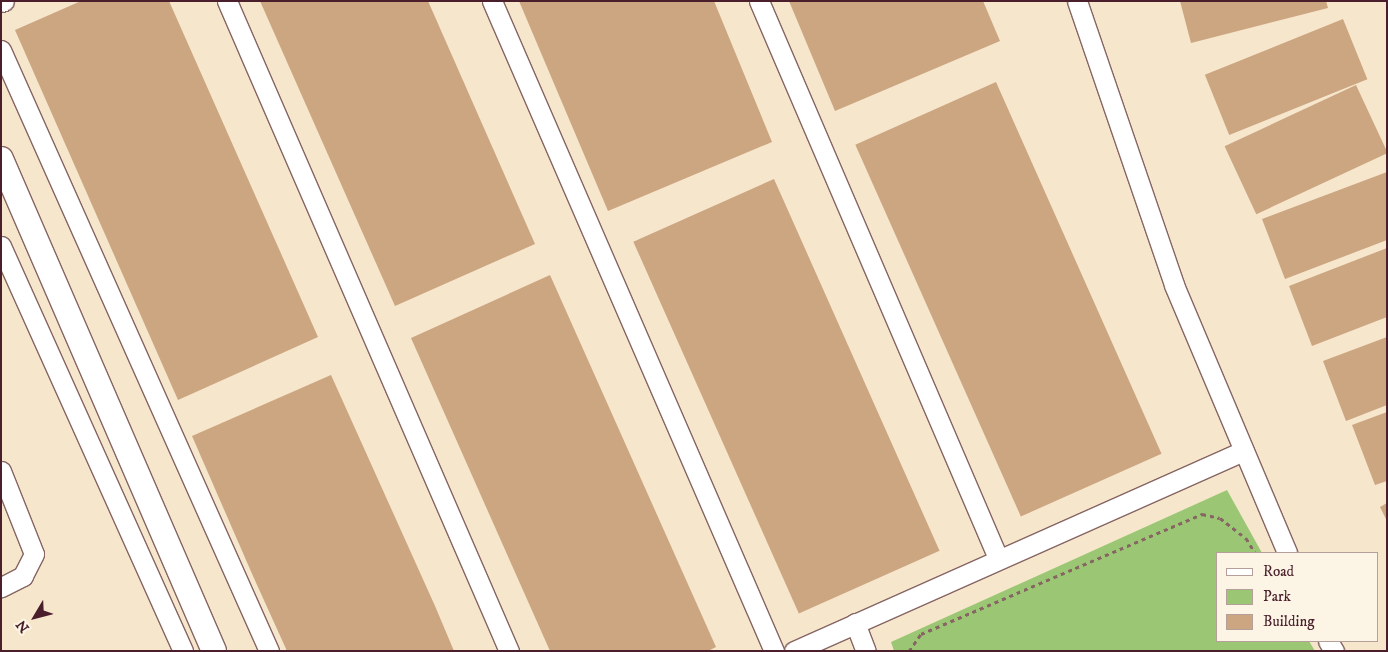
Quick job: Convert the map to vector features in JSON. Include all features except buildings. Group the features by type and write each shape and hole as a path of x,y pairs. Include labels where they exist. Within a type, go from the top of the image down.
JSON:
{"street":[{"path":"227,1 509,651"},
{"path":"492,1 774,651"},
{"path":"758,1 998,558"},
{"path":"1076,1 1174,285 1242,451 1287,552"},
{"path":"1,50 269,651"},
{"path":"1,159 214,651"},
{"path":"1,246 183,651"},
{"path":"794,651 998,558 1242,451"},
{"path":"1,471 34,554 23,576 1,587"},
{"path":"855,623 866,651"}],"path":[{"path":"909,651 921,634 1202,514 1220,518 1246,538 1254,552"}],"green space":[{"path":"1227,490 1261,552 1216,552 1216,642 1310,642 1315,651 894,651 891,642"}]}
